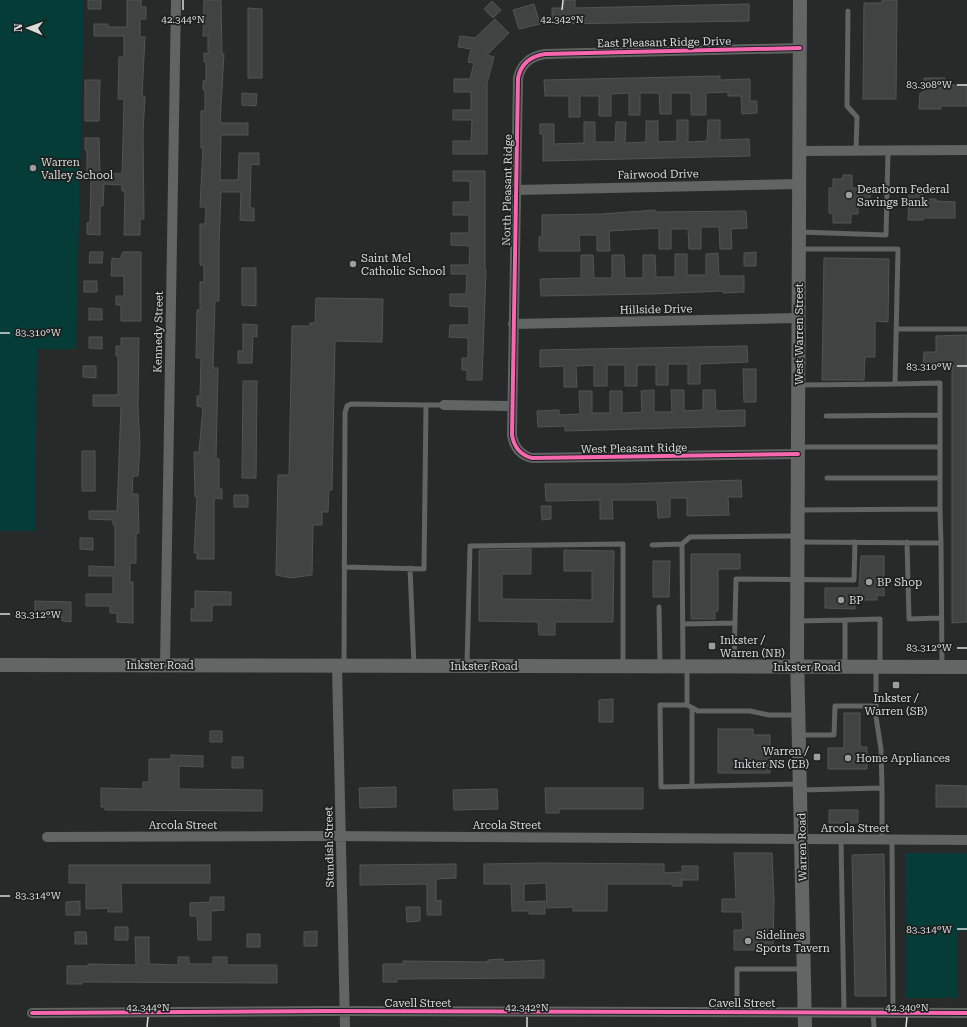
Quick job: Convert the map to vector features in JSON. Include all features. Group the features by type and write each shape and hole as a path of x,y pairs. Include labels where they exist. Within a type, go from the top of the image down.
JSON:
{"main road":[{"name":"West Warren Street","path":"798,667 800,0"},
{"name":"Inkster Road","path":"0,665 967,667"},
{"name":"Warren Road","path":"798,667 805,1027"}],"street":[{"name":"Kennedy Street","path":"165,665 176,0"},
{"name":"East Pleasant Ridge Drive","path":"529,60 545,54 800,48"},
{"name":"North Pleasant Ridge","path":"512,406 518,78 523,65 529,60"},
{"path":"800,151 967,150"},
{"name":"Fairwood Drive","path":"516,190 800,184"},
{"name":"Hillside Drive","path":"513,324 799,318"},
{"path":"444,405 512,406"},
{"name":"West Pleasant Ridge","path":"512,406 513,442 521,453 532,458 798,450"},
{"name":"Standish Street","path":"341,666 340,836 344,1027"},
{"name":"Arcola Street","path":"46,837 340,836 967,840"},
{"name":"Cavell Street","path":"32,1013 344,1011 967,1013"}],"lane":[{"path":"848,11 847,106 857,116 856,150"},
{"path":"800,232 886,235 888,150"},
{"path":"800,249 898,249 895,384"},
{"path":"897,329 967,329"},
{"path":"799,385 940,383 942,667"},
{"path":"341,666 344,567 345,413 347,406 351,404 444,405"},
{"path":"344,567 424,569 426,405"},
{"path":"826,416 940,415"},
{"path":"798,450 940,447"},
{"path":"827,478 940,478"},
{"path":"798,510 940,509"},
{"path":"652,545 682,544 690,537 798,539 855,542 941,542"},
{"path":"734,667 736,579 798,581 854,580 855,542"},
{"path":"907,542 909,619 941,618"},
{"path":"467,666 470,546 623,544 623,667"},
{"path":"682,544 683,624 685,667 690,707 692,786"},
{"path":"410,568 414,666"},
{"path":"659,607 660,667"},
{"path":"797,621 880,619 876,717 881,749 882,788 887,840 893,1012"},
{"path":"845,620 845,667"},
{"path":"683,624 735,623"},
{"path":"799,715 768,715 750,711 698,711 690,707 660,705 661,787 882,788"},
{"path":"800,735 834,735 835,706 876,706"},
{"path":"841,840 844,1012"},
{"path":"737,1012 737,970 804,969"},
{"path":"873,1012 874,1027"}],"shaded area":[{"path":"0,0 84,0 76,349 37,349 35,531 0,531"},
{"path":"905,853 967,853 967,931 958,931 958,998 906,998"}],"building":[{"path":"88,0 101,0 101,9 88,9"},
{"path":"127,0 141,0 141,7 146,7 146,19 140,19 140,37 145,37 142,96 145,96 143,134 144,219 140,219 140,235 124,235 125,191 122,191 122,185 104,184 103,206 100,206 100,235 87,234 87,223 90,223 91,178 87,178 87,150 85,150 85,138 99,138 100,173 122,174 124,99 118,99 119,57 124,57 124,36 94,36 94,24 108,24 108,27 127,27"},
{"path":"204,0 221,0 222,54 224,54 220,123 248,123 248,135 221,135 220,180 238,180 239,153 259,153 259,165 251,164 250,208 254,208 254,221 240,220 241,192 221,192 219,301 215,301 213,368 218,368 216,459 219,459 219,489 222,489 222,499 215,498 214,502 214,559 197,559 197,553 194,553 197,497 195,497 194,452 199,452 203,407 197,406 197,396 200,396 201,358 196,358 197,310 200,310 200,282 204,282 204,265 200,265 200,224 205,224 206,207 200,207 203,148 201,148 201,111 205,111 205,90 203,90 203,81 206,81 206,62 204,62 204,53 208,54 208,36 203,36"},
{"path":"564,0 575,0 575,8 749,4 749,21 552,24 552,8 564,8"},
{"path":"882,0 897,0 896,99 863,99 864,3 882,3"},
{"path":"492,1 501,10 493,18 484,9"},
{"path":"534,4 540,24 519,29 513,10"},
{"path":"248,8 262,9 262,78 248,78"},
{"path":"495,19 509,33 487,55 494,57 487,83 487,154 453,154 453,141 471,141 472,120 453,120 453,110 471,110 471,92 454,92 454,79 470,79 474,63 468,62 471,49 458,47 460,36 475,38"},
{"path":"720,76 720,80 750,79 750,101 757,101 757,113 742,114 741,96 728,96 728,92 706,93 706,115 691,115 691,93 671,93 671,114 660,114 659,93 640,93 640,115 629,115 629,93 611,94 611,116 599,116 599,96 580,96 580,117 569,117 569,96 545,96 544,80"},
{"path":"924,78 945,78 945,85 967,85 967,106 941,106 941,109 919,109 920,93 923,93"},
{"path":"85,80 100,80 99,121 85,121"},
{"path":"242,93 257,94 256,106 242,105"},
{"path":"677,120 688,120 688,142 707,141 708,120 720,120 720,140 749,139 750,156 543,161 543,134 540,134 540,124 554,124 554,144 584,143 584,122 595,122 595,142 615,142 616,122 626,122 625,143 646,142 646,121 658,121 658,142 677,141"},
{"path":"453,171 485,171 486,270 482,380 467,380 467,370 462,370 462,358 468,358 468,338 449,337 450,325 469,325 469,307 450,306 450,294 466,294 467,274 451,274 451,265 469,265 470,246 451,245 451,233 469,233 469,215 453,215 453,202 470,202 470,181 453,181"},
{"name":"Dearborn Federal Savings Bank","path":"843,175 852,175 852,188 870,188 870,202 858,201 858,214 851,214 851,223 833,223 833,214 829,213 829,188 833,188 833,179 843,179"},
{"path":"909,194 923,194 923,199 936,199 936,201 955,202 955,218 923,218 923,220 908,220"},
{"path":"655,210 655,212 746,211 747,228 731,229 732,249 720,249 719,227 701,227 701,249 689,249 688,229 671,229 671,249 659,249 659,228 609,231 610,251 597,251 597,235 579,235 580,251 539,251 539,237 542,237 542,215 602,214"},
{"path":"90,252 103,252 102,263 89,263"},
{"path":"123,252 141,252 141,321 121,321 121,305 116,305 116,296 124,296 124,276 111,276 112,258 120,259"},
{"path":"756,252 756,266 744,266 744,253"},
{"path":"718,253 719,276 744,276 744,292 723,293 723,291 541,296 540,279 581,278 581,255 593,255 594,278 612,278 612,255 624,255 625,278 643,278 643,255 655,255 656,277 675,277 675,254 687,254 687,275 706,275 706,254"},
{"path":"824,258 889,259 888,322 875,321 875,357 865,357 864,380 822,380"},
{"path":"242,268 256,268 256,306 242,305"},
{"path":"84,281 97,281 97,292 84,292"},
{"path":"316,298 383,299 382,342 335,341 332,490 329,490 328,512 322,512 322,525 313,525 312,575 291,578 276,575 278,475 289,475 292,326 310,326 310,323 315,323"},
{"path":"89,308 102,309 102,320 89,320"},
{"path":"243,324 257,325 257,337 253,336 252,363 238,363 238,351 243,351"},
{"path":"967,335 967,622 952,623 952,367 923,367 924,352 936,352 936,336"},
{"path":"89,337 102,337 102,349 89,348"},
{"path":"121,338 139,338 138,406 140,447 138,476 133,476 132,494 138,494 139,533 136,533 136,563 130,563 130,582 133,582 133,623 117,622 117,613 110,613 110,606 86,606 86,594 113,594 113,576 89,576 89,566 115,567 115,525 113,525 113,520 89,519 89,511 117,511 121,406 93,406 93,395 118,395 118,356 116,356 116,346 121,346"},
{"path":"747,346 748,362 700,364 700,384 688,384 688,364 668,364 668,385 656,385 656,365 637,365 637,386 625,386 625,365 607,365 607,386 594,386 594,365 576,366 577,387 564,387 564,366 540,367 540,350"},
{"path":"83,366 96,366 96,378 83,377"},
{"path":"743,369 756,369 756,402 744,402"},
{"path":"243,381 257,381 256,478 242,478"},
{"path":"654,390 654,412 672,412 671,390 684,390 684,411 703,410 703,390 715,390 716,411 745,410 745,426 565,431 565,426 538,427 537,411 559,410 559,415 580,414 579,391 592,391 592,413 610,413 610,391 622,391 622,413 642,412 641,391"},
{"path":"82,451 95,451 95,491 82,491"},
{"path":"741,480 742,497 728,497 729,515 687,516 687,498 670,498 670,517 658,518 657,500 612,500 613,519 600,519 600,500 546,501 545,484 626,484"},
{"path":"234,495 248,495 248,507 234,507"},
{"path":"541,506 551,506 551,519 542,520"},
{"path":"80,538 93,538 93,550 80,549"},
{"path":"531,549 531,574 502,574 502,599 592,600 592,571 564,571 564,550 614,551 613,622 555,622 555,635 539,635 538,622 479,621 479,550"},
{"path":"691,554 740,554 740,569 718,569 718,611 715,611 715,619 691,619"},
{"path":"861,556 884,556 884,596 877,595 877,600 855,600 855,609 825,608 825,588 859,588"},
{"path":"653,561 670,561 669,597 653,597"},
{"path":"195,591 231,592 231,605 212,605 212,621 191,621 191,609 195,609"},
{"path":"35,601 71,602 71,622 62,621 62,617 35,617"},
{"path":"613,699 613,722 599,722 599,700"},
{"name":"Home Appliances","path":"844,713 860,713 860,747 867,747 867,769 828,769 828,748 844,748"},
{"path":"718,729 753,729 753,735 770,735 770,773 718,773"},
{"path":"210,731 222,731 222,742 210,742"},
{"path":"171,755 203,756 203,767 179,766 179,789 262,790 262,811 105,810 105,807 101,807 101,788 143,789 143,782 149,782 149,759 171,759"},
{"path":"232,757 243,757 243,768 232,768"},
{"path":"936,785 967,786 967,807 936,807"},
{"path":"396,787 396,807 360,808 359,788"},
{"path":"545,788 643,788 643,809 559,809 559,813 546,813"},
{"path":"497,789 498,809 454,810 453,790"},
{"path":"829,810 858,810 858,823 829,823"},
{"path":"734,853 772,853 774,899 773,950 734,950 734,930 743,930 742,912 722,912 722,899 736,899"},
{"path":"884,854 886,996 855,996 852,855"},
{"path":"456,864 456,878 436,879 436,901 441,900 441,915 427,915 427,884 360,885 360,865"},
{"path":"484,864 664,864 664,873 682,872 682,866 698,866 698,880 682,880 682,886 672,886 672,884 607,884 607,911 573,911 573,907 547,908 546,883 524,884 524,902 545,901 545,914 529,914 529,911 512,911 511,884 484,884"},
{"path":"69,865 210,865 210,883 121,883 122,912 108,912 108,908 86,909 86,883 69,883"},
{"path":"210,897 224,897 224,910 211,911 211,940 198,940 197,916 190,916 190,903 210,902"},
{"path":"80,901 80,915 66,915 66,902"},
{"path":"406,907 420,907 420,921 407,922"},
{"path":"115,927 128,927 128,940 115,940"},
{"path":"317,931 317,946 304,946 304,932"},
{"path":"75,932 86,932 87,944 75,944"},
{"path":"247,934 260,934 260,947 247,947"},
{"path":"135,937 149,937 149,964 178,965 178,957 189,957 189,964 213,964 213,957 227,957 227,965 277,965 277,983 82,982 82,984 67,984 67,966 88,966 88,964 136,965"},
{"path":"503,959 503,962 544,960 544,978 397,979 397,982 383,982 383,964 403,964 403,961 488,962 488,960"}],"cycle path":[{"path":"798,454 532,458 524,455 518,450 512,435 518,78 524,65 531,59 545,54 800,48"},
{"path":"32,1013 329,1011 967,1013"}],"place":[{"name":"Warren Valley School","path":"33,168"},
{"name":"Dearborn Federal Savings Bank","path":"849,195"},
{"name":"Saint Mel Catholic School","path":"353,264"},
{"name":"BP Shop","path":"869,582"},
{"name":"BP","path":"841,600"},
{"name":"Inkster / Warren (NB)","path":"712,646"},
{"name":"Inkster / Warren (SB)","path":"896,685"},
{"name":"Warren / Inkter NS (EB)","path":"817,757"},
{"name":"Home Appliances","path":"848,758"},
{"name":"Sidelines Sports Tavern","path":"748,941"}]}
